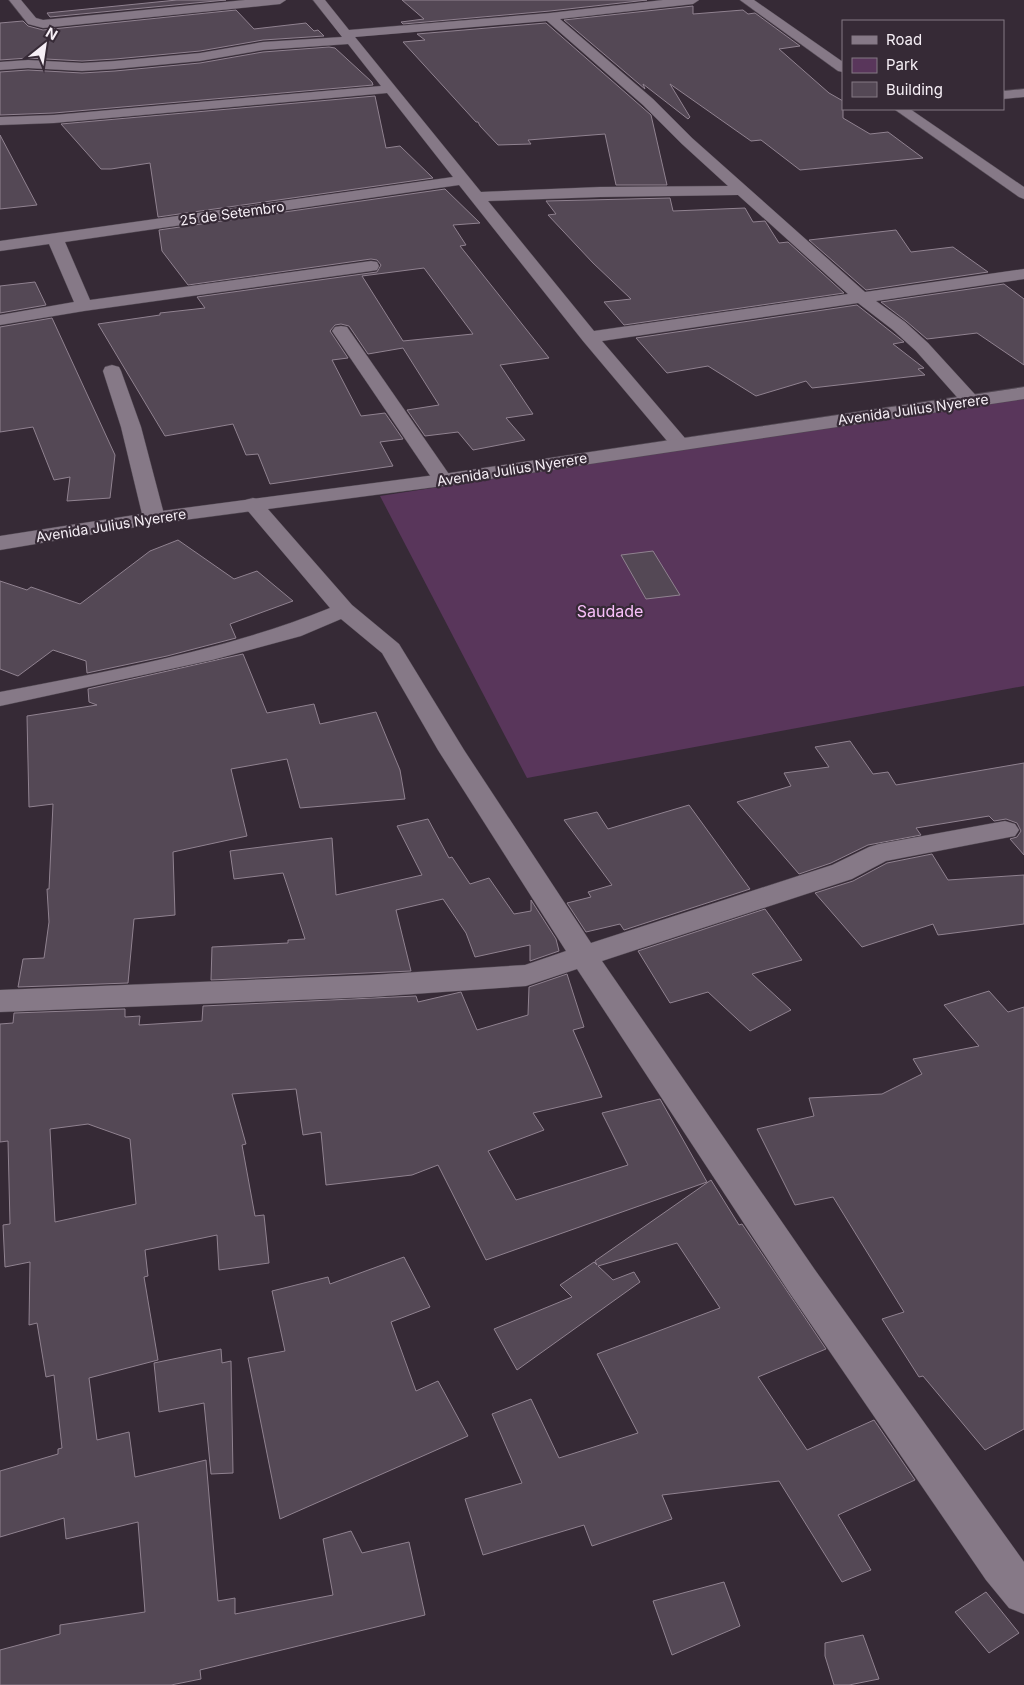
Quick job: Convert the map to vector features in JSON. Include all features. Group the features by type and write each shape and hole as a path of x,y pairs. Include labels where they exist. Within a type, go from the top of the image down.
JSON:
{"street":[{"path":"14,0 32,21 49,24 280,0"},
{"path":"319,0 590,337 680,444"},
{"path":"0,66 28,64 82,67 200,57 263,46 550,17 693,0"},
{"path":"746,0 842,67"},
{"path":"550,17 642,96 687,141 862,298 899,326 922,347 971,401"},
{"path":"0,121 54,119 392,89"},
{"path":"1004,96 1024,93"},
{"path":"903,110 1024,194"},
{"name":"25 de Setembro","path":"0,246 464,180"},
{"path":"478,197 600,192 743,190"},
{"path":"55,238 84,306"},
{"path":"0,320 84,306 370,266"},
{"path":"590,337 1024,274"},
{"path":"341,331 443,480"},
{"path":"112,371 131,427 154,518"},
{"name":"Avenida Julius Nyerere","path":"0,543 154,518 443,480 1024,393"},
{"path":"253,504 344,610 391,649 450,750 585,958 802,1281 1000,1566 1024,1594"},
{"path":"0,699 204,655 293,631 344,610"},
{"path":"0,1001 371,986 526,975 585,958 842,872 880,853 1006,830"}],"green space":[{"name":"Saudade","path":"1024,397 1024,686 527,778 380,496"}],"building":[{"path":"177,0 226,0 50,17 47,13"},
{"path":"402,0 647,0 403,24 401,22 424,19"},
{"path":"693,6 693,14 743,10 748,14 755,13 800,46 779,49 829,93 842,100 843,118 870,134 888,132 923,158 800,170 761,140 751,141 670,84 690,117 688,119 643,84 645,89 564,20"},
{"path":"236,10 254,29 306,23 314,31 318,30 324,36 263,40 200,51 115,59 82,61 28,58 0,60 0,23 23,21 28,26 43,30"},
{"path":"546,23 651,115 667,185 616,185 605,134 528,140 531,144 498,145 403,42 425,40 417,34"},
{"path":"335,48 373,85 54,113 0,115 0,72 28,70 82,73 115,71 200,63 263,52"},
{"path":"375,96 386,148 400,146 433,178 158,217 150,163 101,169 61,124"},
{"path":"0,135 37,205 0,209"},
{"path":"445,189 480,223 453,225 466,245 460,246 549,358 500,365 533,414 506,418 525,440 473,450 458,432 425,436 407,410 439,405 403,348 368,354 349,326 341,324 335,325 330,331 348,358 332,360 361,416 385,413 403,439 380,442 393,466 270,484 258,454 246,455 233,424 165,436 98,324 160,315 160,313 205,308 197,297 377,272 381,265 377,260 371,259 188,285 162,251 159,230","holes":["424,268 473,334 403,341 362,276"]},
{"path":"670,198 673,211 745,208 753,222 765,221 779,243 788,242 844,293 624,325 604,302 631,299 593,263 548,215 556,214 546,201"},
{"path":"896,230 911,252 953,247 988,272 866,290 809,240"},
{"path":"35,282 46,305 0,313 0,286"},
{"path":"1004,284 1024,299 1024,365 977,333 927,339 881,302"},
{"path":"857,305 904,342 893,344 924,368 918,369 925,375 812,388 806,381 756,396 708,366 667,373 636,338"},
{"path":"52,318 115,455 110,498 67,501 70,477 54,480 33,427 0,432 0,327"},
{"path":"178,540 234,579 257,571 293,601 230,624 236,638 167,656 87,673 86,661 53,650 18,676 0,669 0,581 27,590 31,587 80,604 150,551"},
{"path":"653,551 680,595 646,599 621,555"},
{"path":"243,654 267,713 314,704 320,724 376,712 400,770 405,799 300,808 287,759 231,769 247,836 173,852 175,915 134,919 128,983 18,987 23,959 44,958 49,922 47,889 49,889 53,804 29,807 27,716 97,705 89,702 88,689"},
{"path":"850,741 873,774 888,772 896,785 1024,763 1024,855 1010,839 1017,837 1021,831 1017,823 1006,819 994,821 989,816 916,828 921,835 868,845 831,863 799,874 737,802 791,786 784,773 829,767 815,747"},
{"path":"689,805 750,889 624,930 620,924 586,932 567,903 591,897 588,892 612,885 564,820 597,812 608,829"},
{"path":"428,819 449,858 452,857 470,884 489,878 514,914 531,911 531,900 556,939 559,951 530,961 530,945 475,957 466,933 443,899 396,910 411,971 211,980 212,947 288,943 288,940 305,939 283,873 234,879 230,851 332,838 336,895 422,875 397,826"},
{"path":"932,854 948,880 1024,875 1024,924 938,935 933,924 862,947 815,893 853,881 887,863"},
{"path":"765,909 802,960 752,974 791,1010 750,1031 708,992 670,1003 638,951"},
{"path":"567,974 584,1027 573,1030 602,1097 533,1113 544,1130 488,1151 516,1200 628,1165 602,1113 660,1099 707,1182 486,1260 438,1165 412,1175 326,1185 321,1132 303,1135 296,1089 232,1094 246,1144 242,1145 255,1216 264,1215 269,1263 219,1270 217,1235 145,1250 148,1276 144,1277 158,1360 89,1378 97,1440 129,1432 135,1477 206,1460 218,1601 235,1598 235,1614 333,1595 323,1539 351,1531 362,1553 409,1542 425,1615 200,1670 201,1679 171,1685 0,1685 0,1650 60,1634 60,1625 145,1612 138,1522 66,1539 64,1518 0,1537 0,1471 58,1454 58,1449 62,1448 54,1375 46,1377 37,1323 29,1325 30,1262 5,1267 3,1225 10,1224 8,1141 0,1142 0,1024 13,1023 14,1013 125,1009 125,1017 140,1016 139,1025 202,1021 203,1006 416,996 418,1002 461,992 477,1030 528,1015 529,987","holes":["88,1124 130,1139 136,1204 55,1222 50,1129"]},
{"path":"989,991 1008,1012 1024,1007 1024,1429 985,1450 923,1376 919,1377 882,1319 904,1312 833,1197 795,1205 757,1129 814,1116 809,1098 882,1094 922,1074 913,1059 979,1046 944,1005"},
{"path":"711,1180 739,1225 742,1224 826,1349 758,1377 807,1450 874,1420 915,1480 838,1515 871,1570 842,1582 779,1481 662,1495 672,1519 592,1546 584,1525 483,1555 465,1499 522,1483 492,1414 531,1399 559,1458 638,1433 597,1354 720,1308 677,1243 598,1266 613,1280 634,1272 640,1282 517,1370 494,1329 572,1297 560,1285 594,1262 597,1265 595,1261"},
{"path":"404,1257 430,1307 391,1322 416,1391 438,1381 468,1436 280,1519 248,1358 285,1351 272,1291 328,1277 330,1284"},
{"path":"221,1349 222,1363 231,1361 233,1473 211,1474 204,1403 159,1412 154,1363"},
{"path":"724,1582 740,1626 672,1655 653,1601"},
{"path":"986,1592 1019,1633 989,1653 955,1612"},
{"path":"863,1635 879,1679 849,1685 834,1685 825,1656 825,1643"}]}
